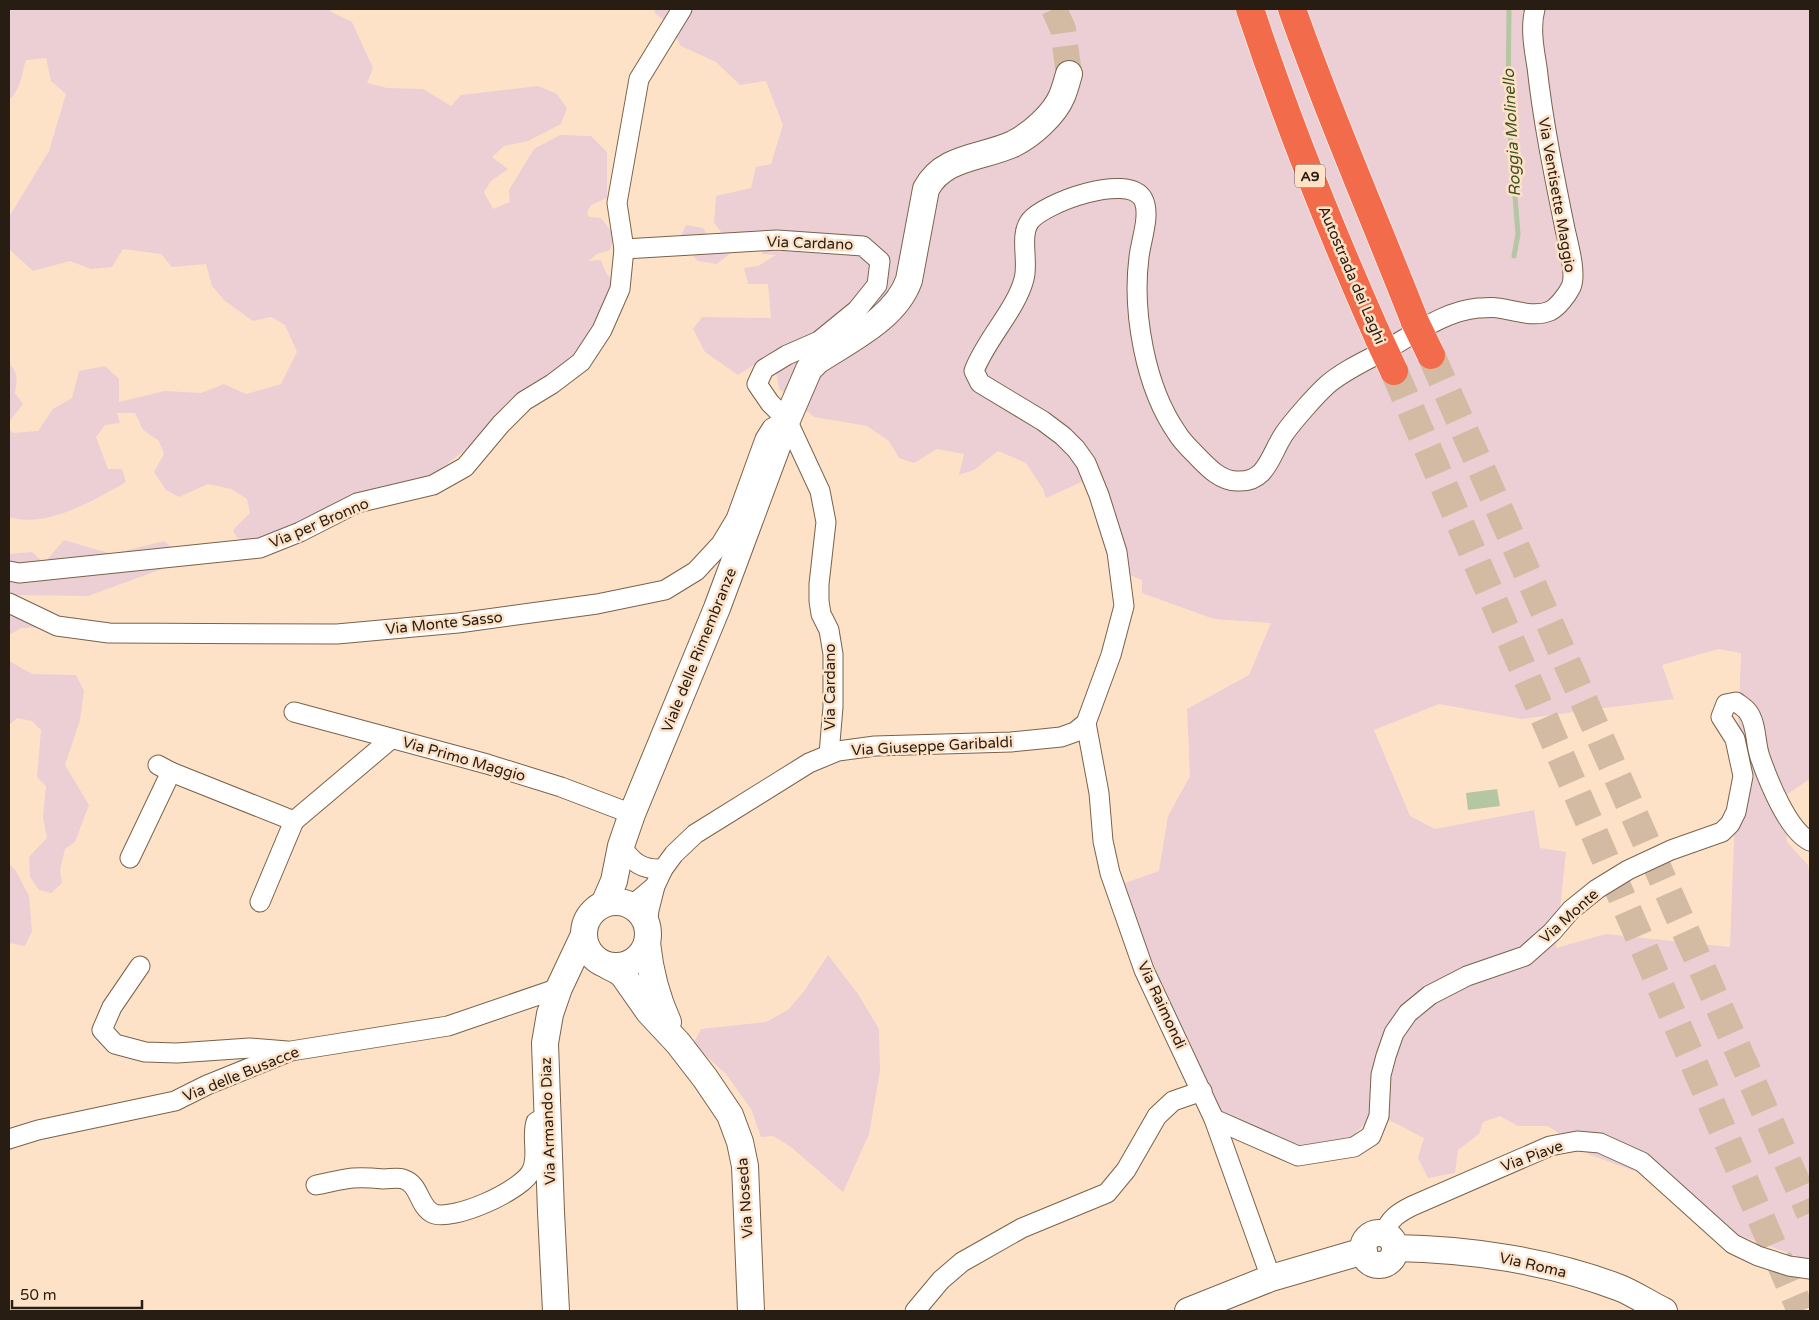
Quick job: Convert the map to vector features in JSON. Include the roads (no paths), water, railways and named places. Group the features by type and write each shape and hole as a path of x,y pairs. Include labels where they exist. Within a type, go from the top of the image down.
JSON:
{"highway":[{"name":"Autostrada dei Laghi","path":"1250,9 1301,153 1341,252 1394,370"},
{"path":"1292,9 1337,132 1378,227 1415,322 1431,355"}],"main road":[{"name":"Viale delle Rimembranze","path":"618,898 621,846 632,814 717,608 787,420 809,369 817,361 887,315 905,291 926,189 930,181 938,173 959,161 1013,144 1041,125 1061,98 1069,74"},
{"path":"618,898 642,915 647,934 642,954 624,966 608,966 594,959 589,953 583,937 586,920 594,910 618,898"},
{"name":"Via Noseda","path":"647,934 650,971 660,1006 678,1043"},
{"name":"Via Armando Diaz","path":"556,1311 550,1212 545,1043 550,1014 559,988 583,937"},
{"name":"Via Noseda","path":"608,966 624,975 649,1012 678,1043 705,1078 730,1116 740,1142 745,1166 751,1311"},
{"path":"1188,1311 1271,1278 1364,1251 1366,1241 1374,1234 1390,1241"},
{"name":"Via Roma","path":"1390,1241 1425,1249 1488,1255 1557,1269 1620,1289 1664,1311"}],"street":[{"path":"624,249 617,203 639,79 682,9"},
{"name":"Via Ventisette Maggio","path":"1086,723 1111,655 1124,606 1117,552 1097,489 1086,462 1063,436 1043,421 980,383 974,371 980,355 1012,304 1023,282 1027,264 1025,250 1027,226 1040,212 1053,205 1098,190 1121,187 1142,196 1146,224 1139,258 1137,309 1145,357 1160,402 1177,435 1209,469 1226,480 1238,482 1251,480 1262,474 1284,434 1328,385 1351,369 1448,315 1474,308 1496,308 1530,314 1550,311 1564,299 1573,283 1571,258 1543,117 1534,47 1534,15 1536,9"},
{"name":"Via Cardano","path":"624,249 777,240 863,246 880,261 877,284 857,310 819,341 787,355 764,369 757,384 770,403 787,420 820,490 826,522 819,584 821,614 829,630 834,654 833,707 829,754"},
{"name":"Via per Bronno","path":"9,571 19,573 260,548 300,532 357,503 433,485 465,467 501,424 524,401 552,384 580,362 602,330 620,289 624,249"},
{"name":"Via Monte Sasso","path":"9,603 57,626 109,633 337,634 458,623 597,604 665,590 696,571 721,544 736,519 765,439 772,428 787,420"},
{"name":"Via Monte","path":"1214,1119 1298,1156 1354,1147 1371,1136 1379,1116 1381,1075 1386,1056 1394,1033 1408,1013 1430,995 1467,976 1525,956 1552,932 1571,910 1597,889 1628,870 1671,850 1722,832 1730,824 1736,812 1743,776 1734,740 1721,717 1726,704 1736,702 1749,713 1759,755 1787,818 1802,837 1810,841"},
{"name":"Via Primo Maggio","path":"294,712 486,764 561,787 632,814"},
{"name":"Via Giuseppe Garibaldi","path":"647,934 649,910 655,886 663,869 674,854 695,834 771,785 810,763 829,754 875,746 1011,742 1061,737 1075,732 1086,723"},
{"name":"Via Raimondi","path":"1086,723 1099,794 1103,841 1108,867 1144,970 1214,1119 1271,1278"},
{"path":"260,902 294,821 391,739"},
{"path":"130,858 164,769 294,821"},
{"path":"621,846 629,857 640,865 651,869 663,869"},
{"name":"Via Giuseppe Garibaldi","path":"618,898 655,886"},
{"path":"140,966 112,1007 102,1030 115,1044 145,1052 177,1053 250,1048 291,1051"},
{"name":"Via delle Busacce","path":"9,1139 38,1130 175,1101 207,1085 291,1051 448,1026 559,988"},
{"path":"914,1311 941,1280 962,1262 1022,1228 1107,1192 1126,1170 1156,1116 1173,1100 1202,1091"},
{"path":"316,1185 353,1178 403,1179 411,1183 418,1191 422,1202 431,1212 441,1216 482,1205 528,1178 535,1161 533,1131 536,1122 548,1115"},
{"name":"Via Piave","path":"1390,1241 1387,1225 1396,1214 1550,1146 1577,1141 1600,1143 1642,1162 1733,1244 1758,1256 1789,1266 1810,1269"}],"waterway":[{"name":"Roggia Molinello","path":"1509,9 1508,108 1518,234 1514,256"}],"tunnel":[{"path":"1054,9 1063,29 1069,74"},
{"path":"1431,355 1810,1213"},
{"path":"1394,371 1801,1311"}]}
